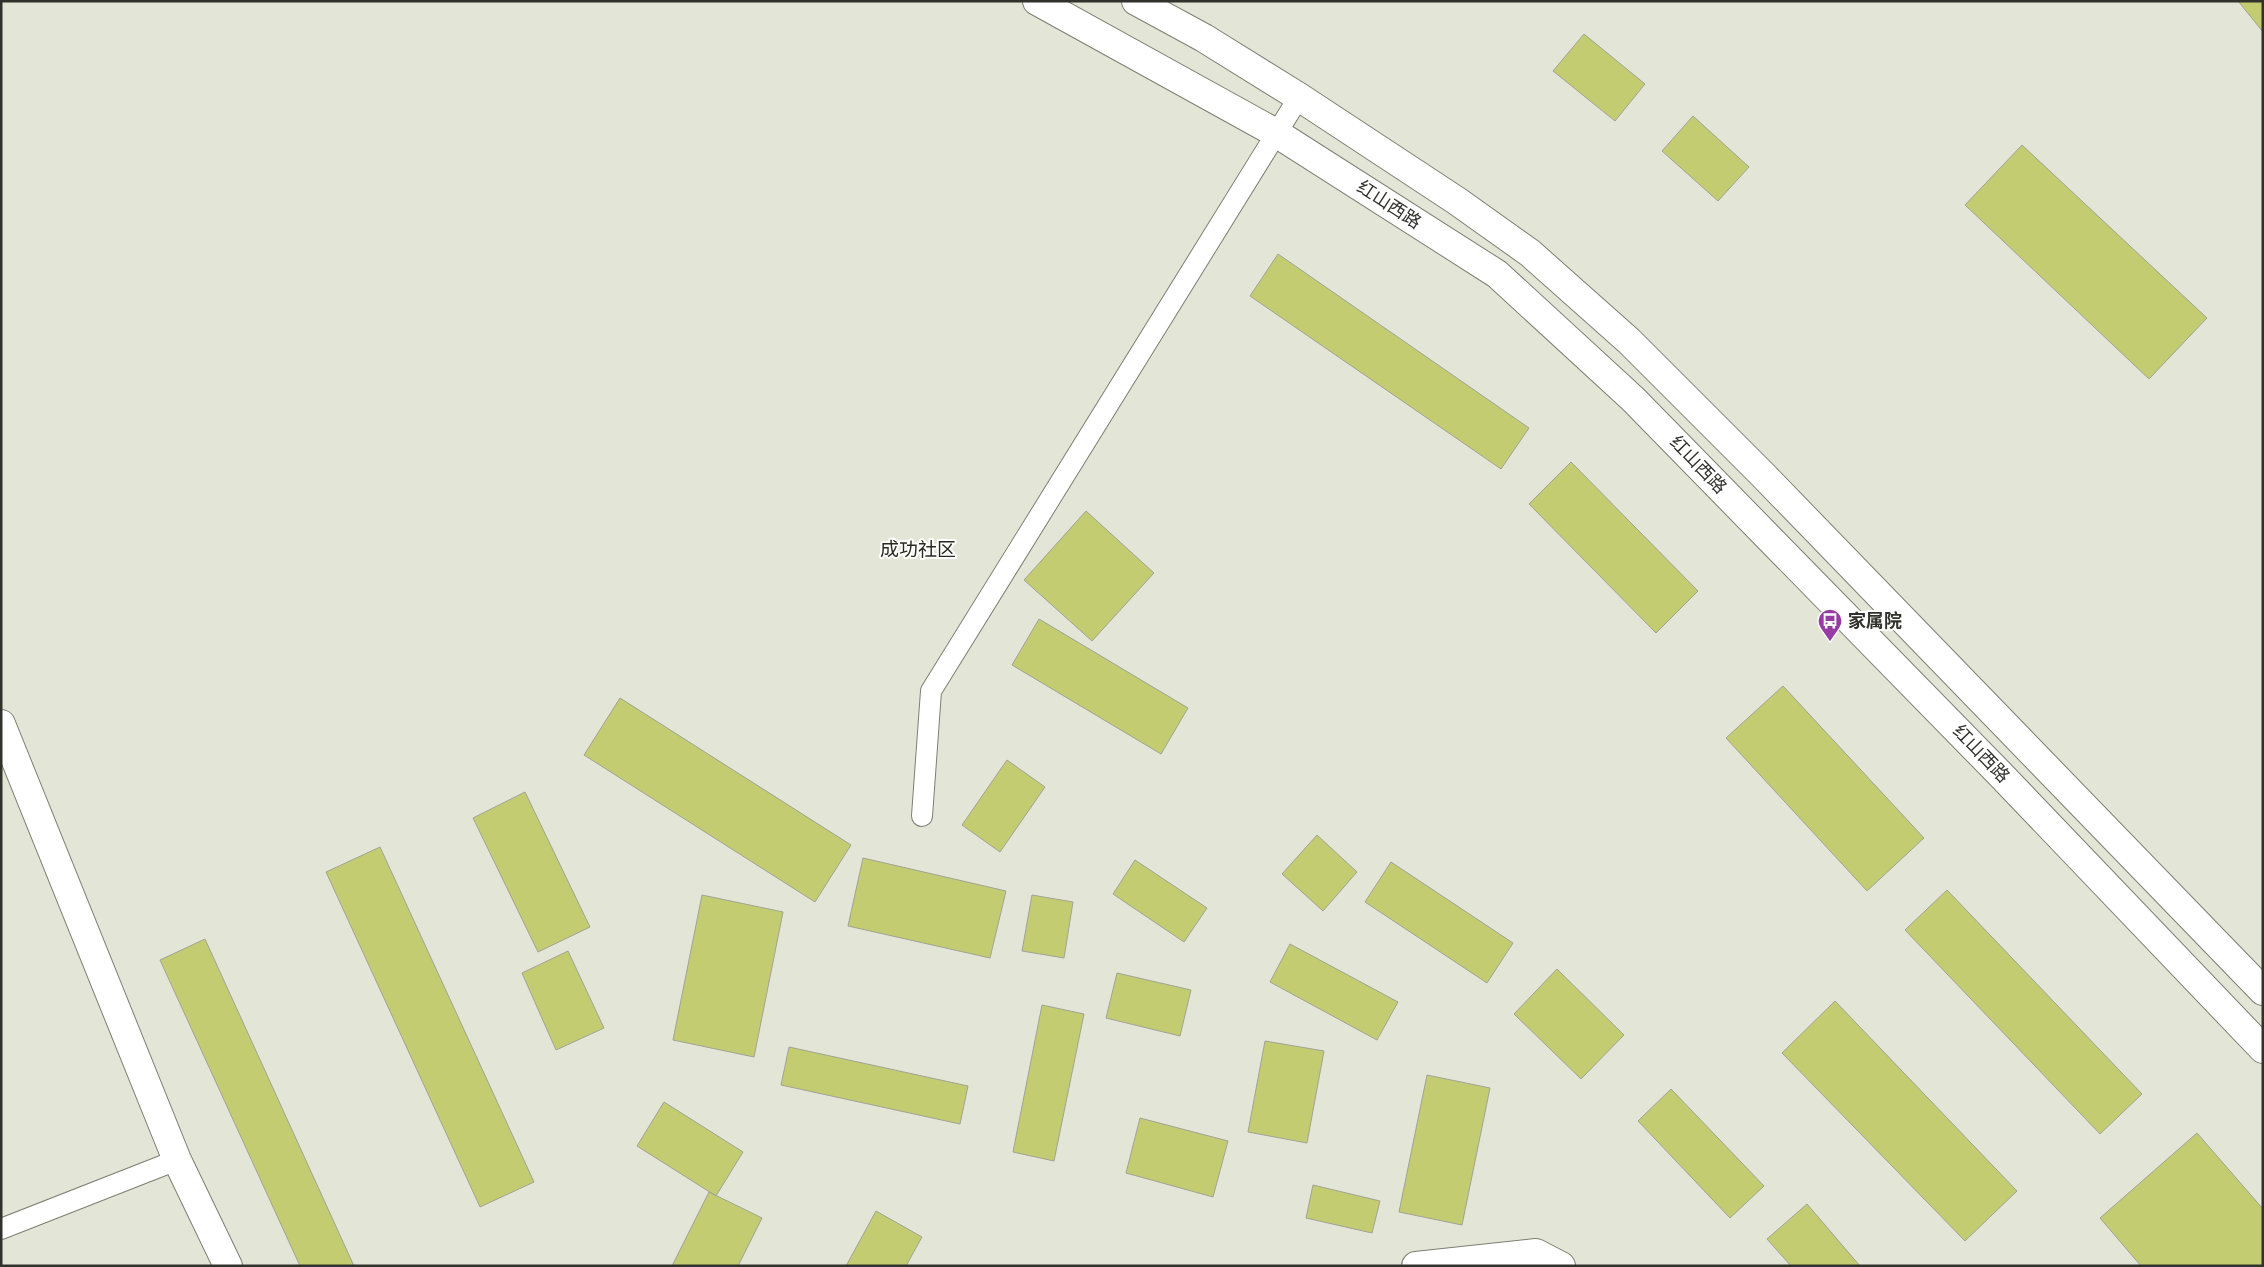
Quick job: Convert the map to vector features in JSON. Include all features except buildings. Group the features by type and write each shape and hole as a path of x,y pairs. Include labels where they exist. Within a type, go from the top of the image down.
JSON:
{"main road":[{"name":"红山西路","path":"1037,1 1276,133 1497,274 1633,398 1994,768 2263,1049"},
{"path":"1136,1 1204,38 1299,97 1457,201 1530,253 1629,341 1763,474 2263,991"},
{"path":"1,724 177,1160 228,1266"},
{"path":"1416,1266 1536,1253 1561,1266"}],"lane":[{"path":"922,816 931,691 1299,97"},
{"path":"1,1229 177,1160"}],"place":[{"name":"家属院","path":"1830,642"}],"district":[{"name":"成功社区","path":"918,550"}]}
